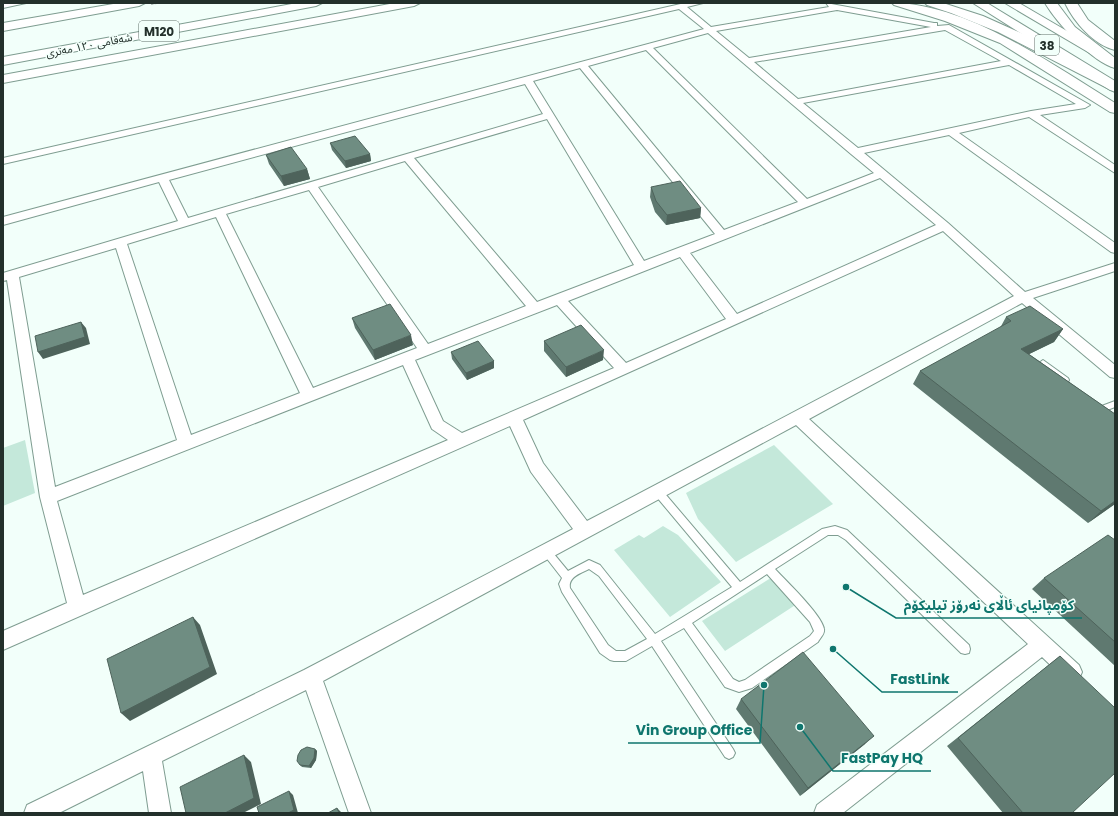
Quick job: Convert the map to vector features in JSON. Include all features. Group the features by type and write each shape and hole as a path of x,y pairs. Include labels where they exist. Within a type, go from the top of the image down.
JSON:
{"main road":[{"path":"3,27 139,3"},
{"name":"شەقامی ١٢٠ مەتری","path":"3,61 316,3"},
{"path":"3,79 414,3"},
{"path":"898,3 949,18 1004,40 1115,109"},
{"path":"931,3 972,16 1018,35 1115,88"},
{"name":"38","path":"979,3 1115,88"},
{"name":"38","path":"1011,3 1115,64"},
{"path":"1051,3 1058,16 1084,43 1115,64"},
{"path":"1071,3 1077,13 1091,28 1115,46"}],"street":[{"path":"3,6 22,3"},
{"path":"3,161 699,3"},
{"path":"826,3 837,8 946,27 1085,104 1031,114 855,152"},
{"path":"681,6 944,226 1023,297 1115,373"},
{"path":"3,221 710,30 837,8"},
{"path":"748,62 946,27"},
{"path":"647,47 805,203"},
{"path":"796,102 1010,62"},
{"path":"582,65 722,235"},
{"path":"528,80 641,267"},
{"path":"1031,114 1115,170"},
{"path":"77,607 48,497 8,276 549,115"},
{"path":"951,132 1115,249"},
{"path":"407,157 535,308"},
{"path":"48,497 881,174"},
{"path":"162,177 185,223"},
{"path":"312,185 426,351"},
{"path":"220,213 309,396"},
{"path":"3,641 77,607 624,370 944,226"},
{"path":"120,242 186,444"},
{"path":"682,251 734,320"},
{"path":"35,813 311,677 1023,297 1115,267"},
{"path":"559,299 624,370"},
{"path":"407,358 437,425 462,441"},
{"path":"797,417 1082,682"},
{"path":"514,418 538,467 568,511 584,530"},
{"path":"826,813 1043,645"},
{"path":"311,677 360,813"},
{"path":"151,756 160,813"}],"lane":[{"path":"1043,363 1073,386"},
{"path":"1111,416 1099,407 1115,404"},
{"path":"658,492 738,587"},
{"path":"729,753 654,640 597,568 589,564 567,577 564,586 569,596 604,648 609,653 618,657 626,656 654,640 685,622 825,532 834,530 840,531 849,537 965,650"},
{"path":"546,551 567,577"},
{"path":"685,622 729,683 739,687 748,684 814,639 819,632 819,628 814,619 768,568"}],"green space":[{"path":"25,440 35,493 3,506 3,448"},
{"path":"774,445 833,504 736,562 698,519 686,493"},
{"path":"663,526 678,535 721,582 670,617 614,550 639,535 644,538"},
{"path":"777,574 803,600 725,651 702,621"}],"building":[{"path":"355,136 370,154 345,161 330,143"},
{"path":"291,147 307,169 281,176 266,155"},
{"path":"680,181 701,208 667,215 656,201 651,187"},
{"path":"390,304 411,335 373,350 352,318"},
{"path":"1030,306 1063,329 1021,349 1115,414 1115,501 1101,511 920,371 1011,321 1006,317"},
{"path":"81,322 85,337 38,352 35,336"},
{"path":"581,325 604,350 566,367 544,341"},
{"path":"478,341 494,361 466,373 451,352"},
{"path":"1108,535 1115,540 1115,642 1044,578"},
{"path":"193,617 210,667 121,713 107,659"},
{"path":"803,652 874,736 808,788 741,699"},
{"path":"1060,656 1115,708 1115,773 1072,813 1023,813 958,738"},
{"path":"307,747 315,749 314,758 309,766 300,765 297,761 298,755 301,750"},
{"path":"244,755 254,798 225,813 186,813 180,787"},
{"path":"289,791 294,810 288,813 259,813 257,807"},
{"path":"337,808 339,813 328,813"}],"place":[{"name":"كۆمپانیای ئاڵای نه‌رۆز تیلیكۆم","path":"846,587"},
{"name":"FastLink","path":"833,649"},
{"name":"Vin Group Office","path":"764,685"},
{"name":"FastPay HQ","path":"800,727"}]}
